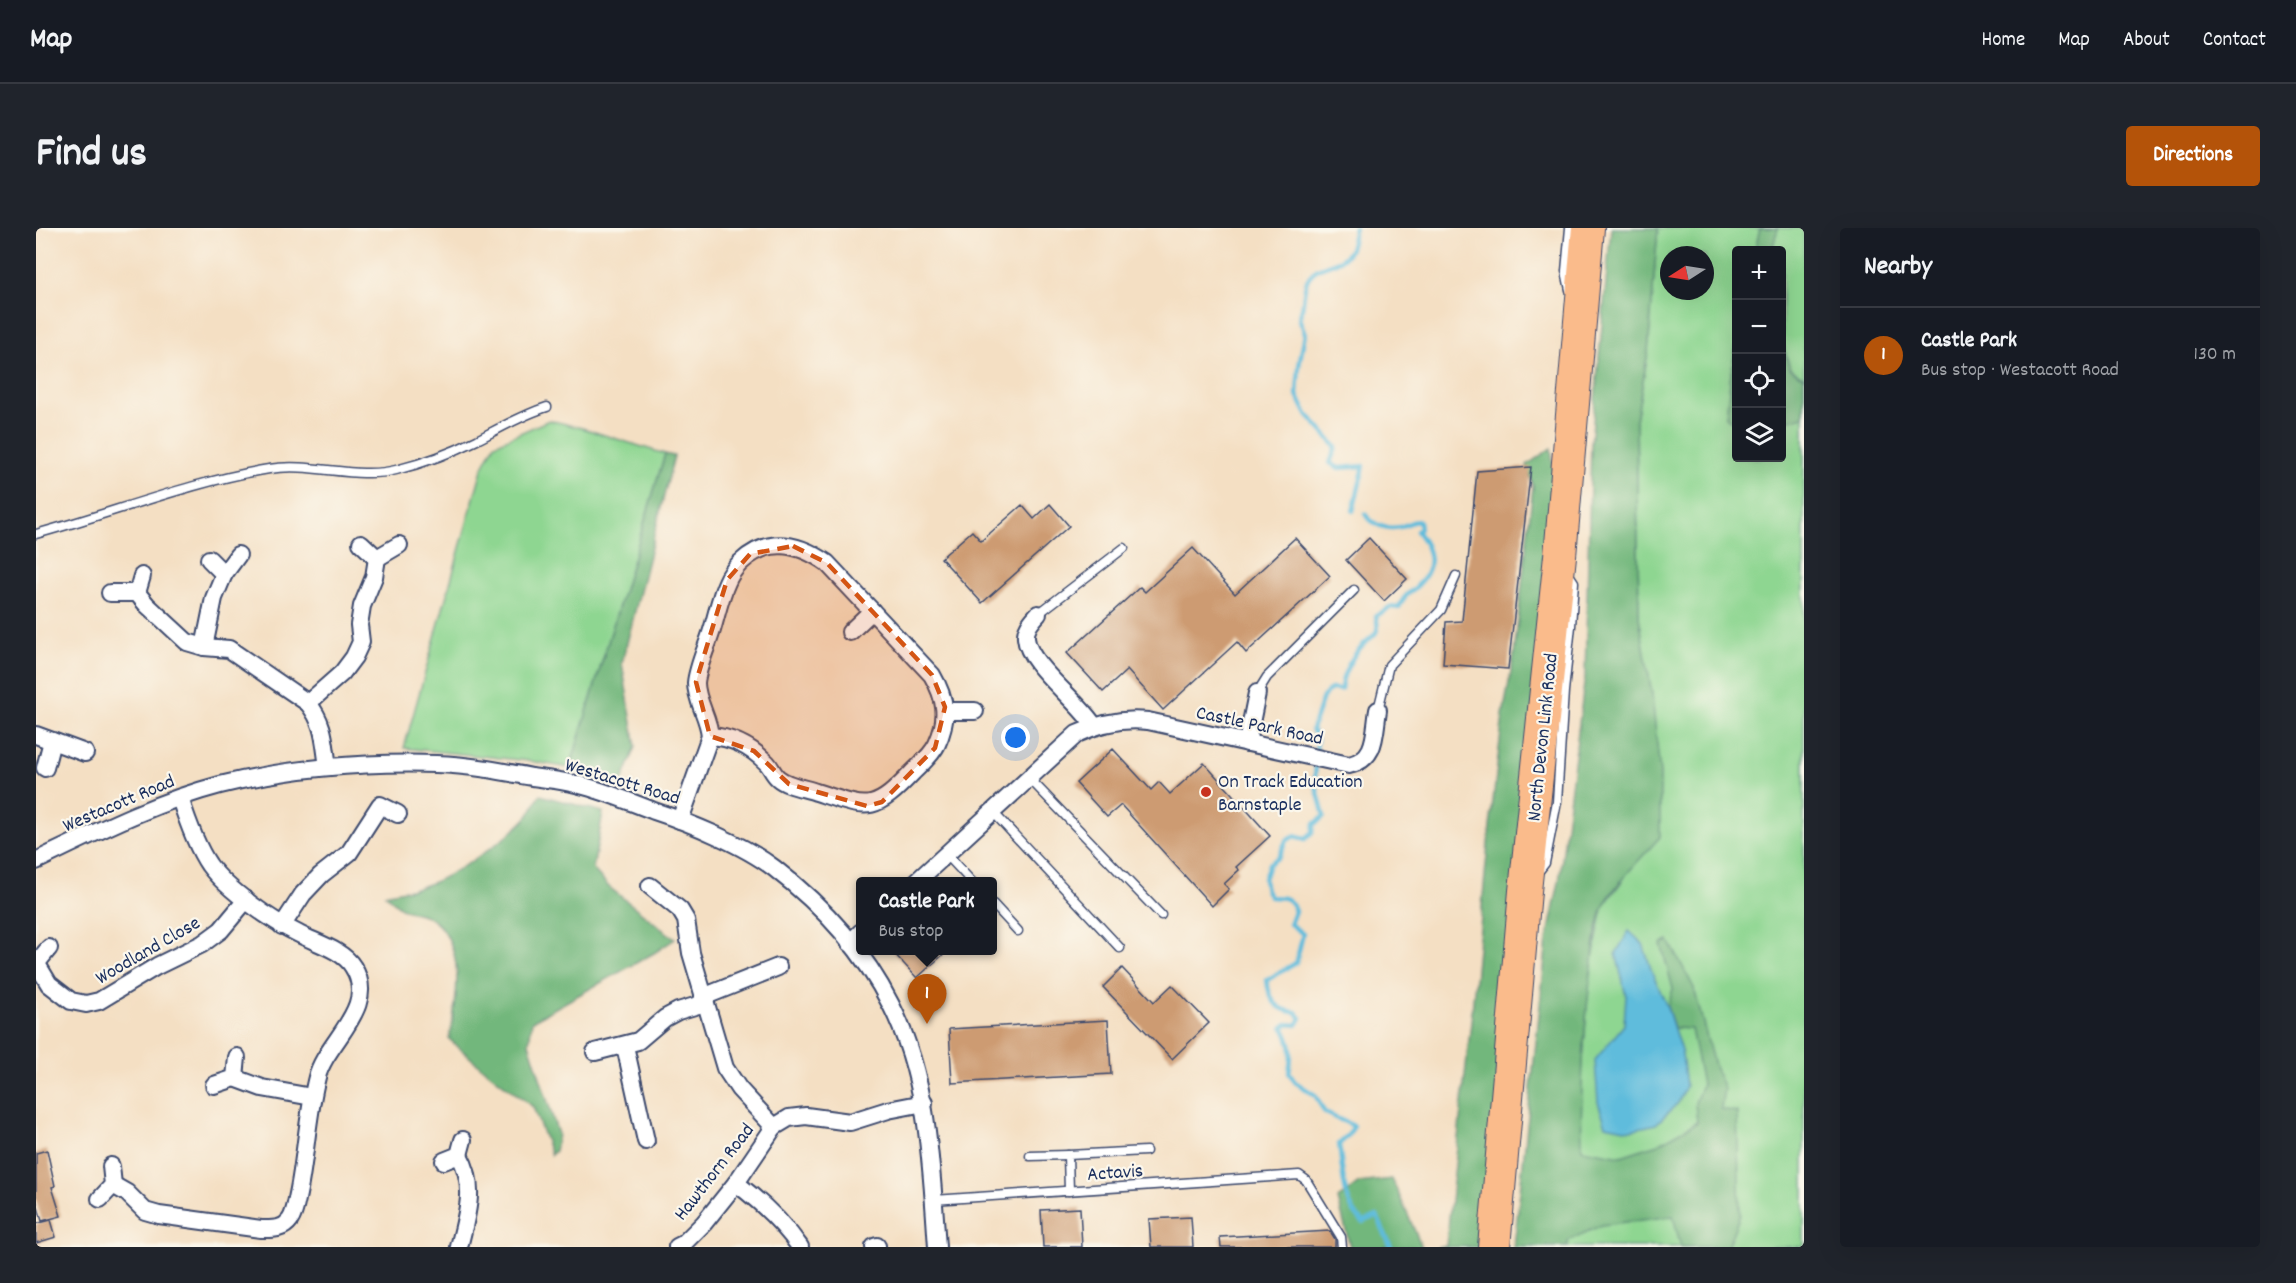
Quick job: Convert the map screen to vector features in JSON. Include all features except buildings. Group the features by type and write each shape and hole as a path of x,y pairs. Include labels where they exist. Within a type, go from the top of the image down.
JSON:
{"highway":[{"name":"North Devon Link Road","path":"1494,1247 1525,891 1560,556 1588,228"}],"street":[{"path":"361,543 377,558"},
{"path":"377,558 399,545"},
{"path":"680,820 710,736 709,724 696,682 727,580 750,554 760,549 779,545 793,546 811,552 827,563 932,675 942,691 945,711 942,733 935,748 882,801 867,806 789,783 777,777 769,765 740,742 710,736"},
{"path":"204,648 214,598 224,574 238,555"},
{"path":"308,703 342,673 361,642 359,625 362,606 374,578 377,558"},
{"path":"209,559 224,574"},
{"path":"137,592 142,576"},
{"path":"137,592 147,605 187,642 204,648 229,649 308,703 322,725 328,767"},
{"path":"110,593 137,592"},
{"path":"850,632 872,611"},
{"path":"1038,614 1028,626 1026,637 1030,654 1094,726"},
{"path":"1247,743 1257,693"},
{"name":"Castle Park Road","path":"921,877 1077,734 1094,726 1130,719 1148,721 1349,765 1360,763 1372,749 1378,710"},
{"path":"945,711 975,711"},
{"path":"45,768 44,738 84,753"},
{"name":"Westacott Road","path":"36,861 133,815 219,786 272,774 328,767 438,764 478,768 581,785 680,820 772,867 855,938"},
{"path":"113,1185 127,1193 145,1211 261,1229 277,1229 289,1223 300,1184 312,1097 318,1072 324,1058 358,1006 359,979 346,958 282,926 246,900 210,866 198,845 180,798"},
{"path":"282,926 303,894 321,875 349,853 380,805 398,814"},
{"path":"650,886 680,910 686,920 691,953 724,1068 739,1089 774,1127"},
{"name":"Woodland Close","path":"49,948 36,964 50,984 71,1001 86,1004 99,1001 157,966 202,944 221,930 246,900"},
{"name":"Westacott Road","path":"862,955 895,1014 916,1066 924,1103 937,1247"},
{"path":"595,1052 638,1041 665,1018 678,1011 778,967"},
{"path":"625,1046 646,1141"},
{"path":"235,1078 237,1057"},
{"path":"214,1085 235,1078 262,1088 312,1097"},
{"name":"Hawthorn Road","path":"676,1247 683,1244 704,1223 736,1183 774,1127 789,1119 806,1116 850,1122 924,1103"},
{"path":"455,1152 468,1169 471,1185 459,1247"},
{"path":"100,1199 113,1185 111,1166"},
{"path":"736,1183 760,1201 800,1247"}],"lane":[{"path":"1570,228 1566,272 1573,308 1574,375"},
{"path":"36,534 220,479 271,468 319,467 372,474 395,471 449,453 547,407"},
{"path":"1038,614 1124,548"},
{"path":"1378,710 1389,665 1441,610 1456,576"},
{"path":"1257,693 1267,677 1354,590"},
{"path":"1029,778 1161,915"},
{"path":"992,812 1120,948"},
{"path":"946,854 967,877"},
{"path":"997,908 1018,931"},
{"path":"1030,1156 1146,1151"},
{"path":"1068,1155 1069,1191"},
{"name":"Actavis","path":"934,1200 1299,1175 1306,1180 1341,1237 1342,1247"}],"highlighted area":[{"path":"793,546 827,563 932,675 945,707 935,748 882,802 867,806 789,784 754,751 710,736 696,682 727,580 750,554"}],"green space":[{"path":"1611,228 1658,228 1648,352 1636,420 1639,617 1652,695 1660,773 1660,837 1613,891 1603,908 1599,922 1591,971 1585,1037 1582,1149 1621,1156 1658,1144 1697,1122 1695,1103 1702,1084 1691,1029 1674,1028 1667,1007 1673,989 1661,944 1669,941 1694,988 1715,1069 1724,1088 1721,1109 1737,1112 1740,1215 1727,1247 1681,1247 1673,1216 1602,1225 1569,1240 1567,1247 1514,1247 1547,940 1559,882 1585,676 1591,444"},
{"path":"1658,228 1804,228 1804,1247 1567,1247 1582,1149 1580,1103 1587,1003 1594,953 1603,907 1625,877 1652,695 1639,617 1636,420 1648,352"},
{"path":"1760,228 1778,228 1773,246 1756,246"},
{"path":"1786,355 1790,368 1804,377 1804,416 1786,421"},
{"path":"1732,367 1732,422 1726,417"},
{"path":"549,420 665,454 570,768 529,761 404,748 482,469 495,444"},
{"path":"1551,448 1554,475 1486,1247 1437,1247 1446,1245 1488,844 1503,715 1514,655 1533,486 1527,465"},
{"path":"665,454 674,456 622,663 636,747 621,784 570,768"},
{"path":"540,795 603,812 593,869 609,887 675,939 532,1021 529,1043 558,1134 555,1151 551,1155 533,1107 449,1039 455,1008 457,974 450,942 442,929 427,916 401,908 385,894 426,885 466,865 521,824"},
{"path":"1392,1179 1422,1247 1350,1247 1338,1199 1359,1183"}],"water":[{"path":"1629,931 1643,944 1667,1007 1682,1054 1686,1086 1678,1103 1656,1124 1630,1130 1606,1125 1598,1102 1595,1060 1624,1025 1626,996 1616,953"}],"waterway":[{"path":"1353,511 1364,466 1339,468 1330,463 1336,447 1306,413 1297,395 1305,333 1299,318 1307,282 1313,272 1345,256 1350,249 1355,228"},
{"path":"1365,514 1372,522 1389,528 1419,521 1420,529 1417,531 1429,552 1429,566 1423,579 1404,598 1399,608 1390,607 1376,616 1376,632 1350,662 1341,690 1331,689 1323,697 1312,729 1317,739 1315,782 1324,816 1314,825 1313,832 1305,839 1294,836 1286,841 1279,857 1269,864 1264,879 1266,891 1270,897 1289,900 1295,911 1290,924 1303,934 1296,963 1267,980 1275,1003 1283,1009 1296,1012 1301,1018 1297,1025 1287,1024 1283,1027 1291,1050 1289,1073 1295,1082 1315,1095 1325,1113 1354,1126 1339,1144 1347,1196 1356,1215 1363,1222 1377,1216 1391,1247"}],"place":[{"name":"On Track Education Barnstaple","path":"1206,792"},
{"name":"Castle Park","path":"927,1024"}]}
